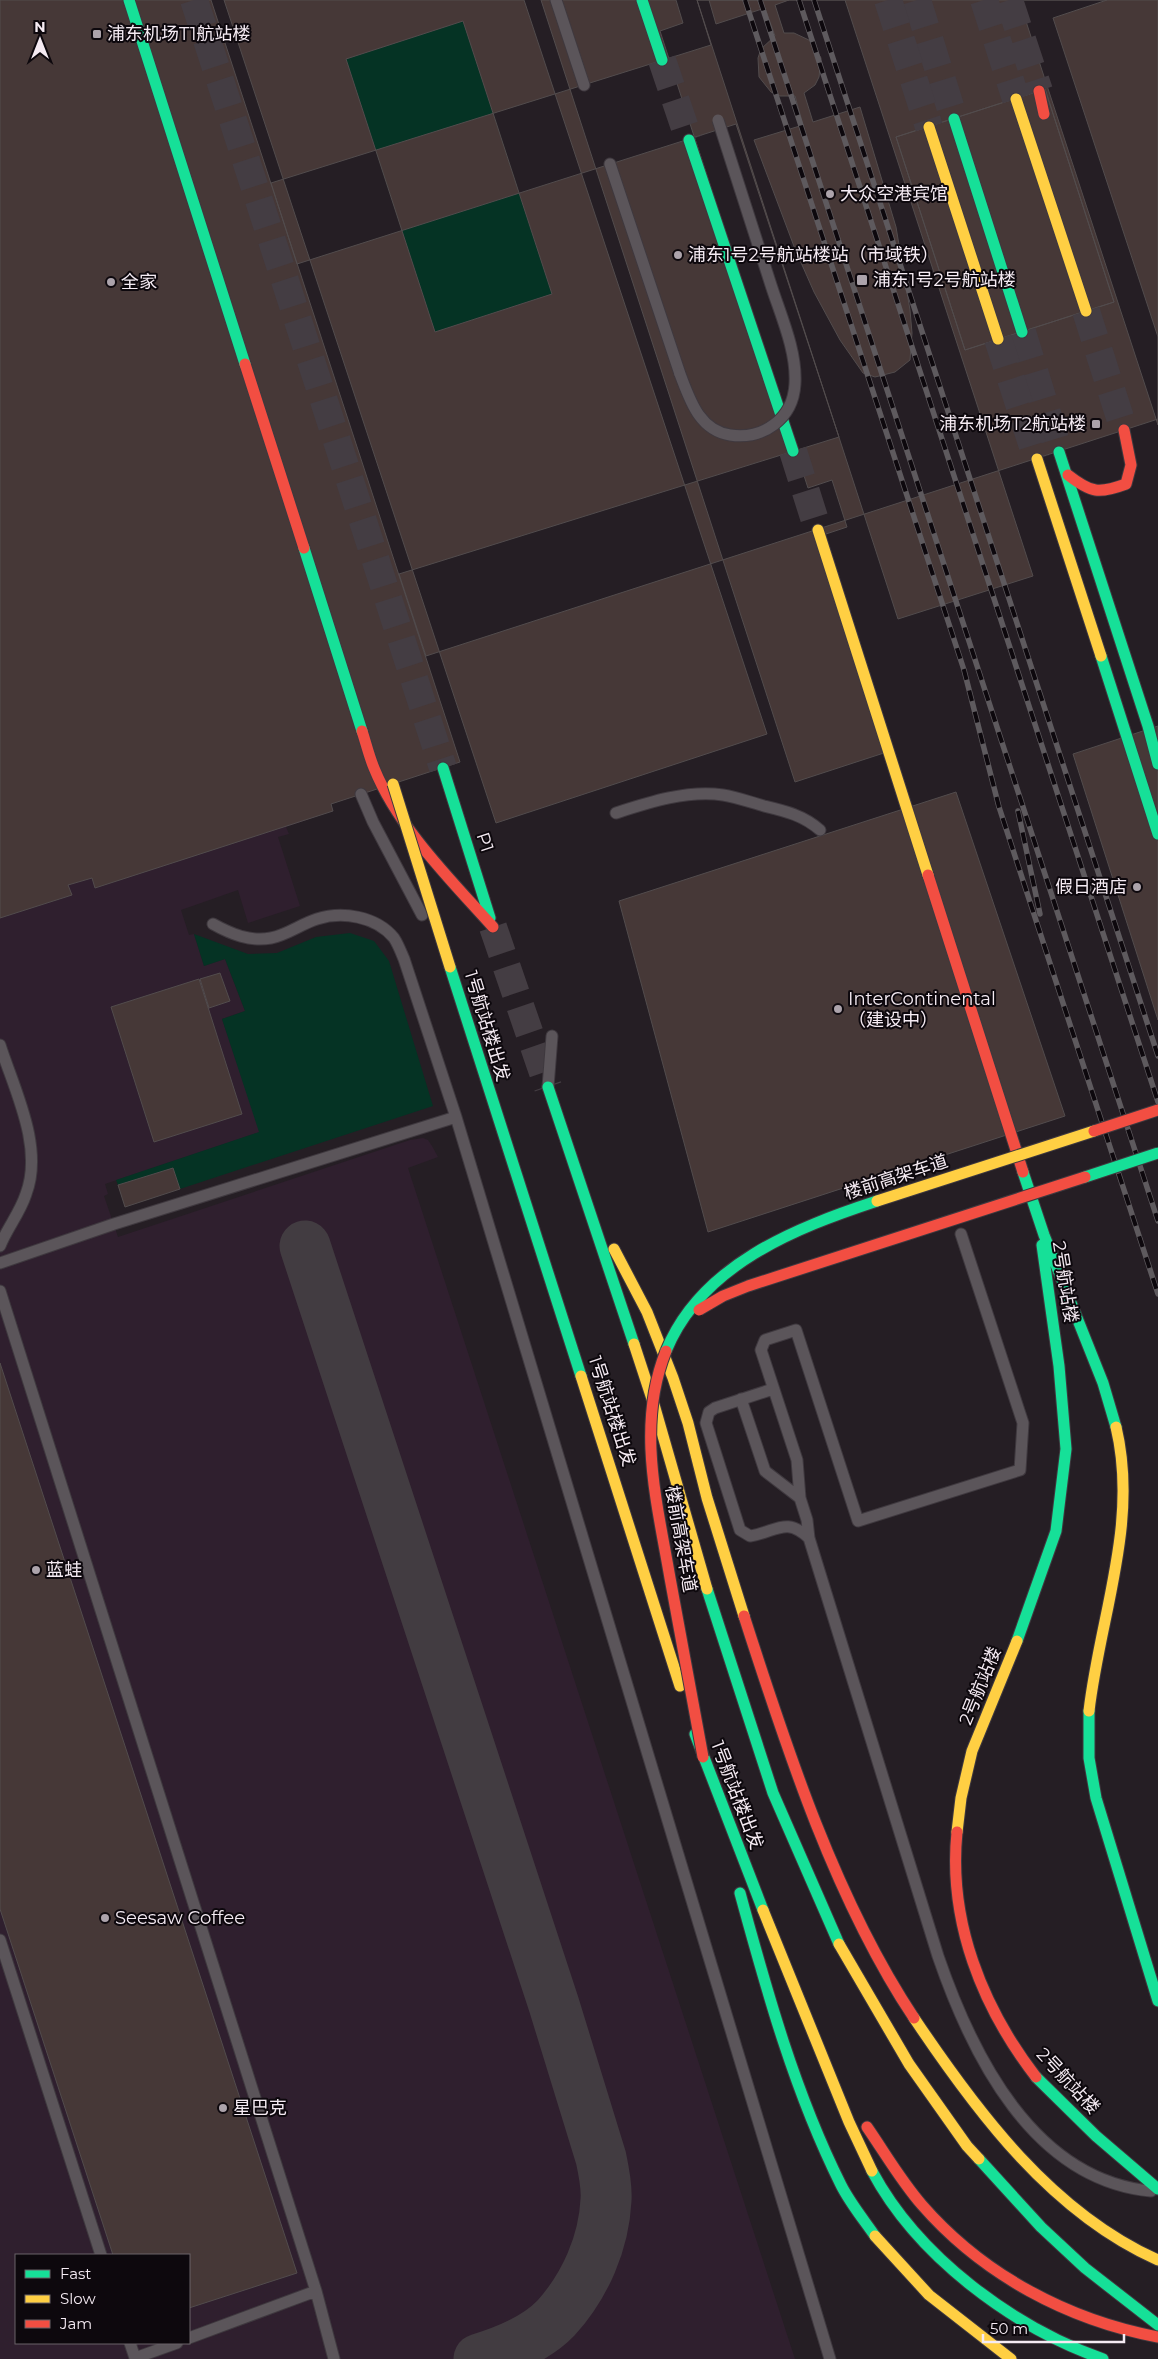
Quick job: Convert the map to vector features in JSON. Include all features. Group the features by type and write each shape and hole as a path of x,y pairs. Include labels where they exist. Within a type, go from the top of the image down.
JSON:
{"main road":[{"name":"P1","path":"129,0 374,768 387,796 432,860 493,927 443,768"},
{"path":"642,0 662,60"},
{"path":"1040,91 1044,114"},
{"path":"1016,99 1086,311"},
{"path":"954,118 1022,332"},
{"path":"929,127 998,339"},
{"path":"689,140 793,451"},
{"path":"1068,475 1086,490 1105,492 1126,484 1131,465 1124,430"},
{"path":"1060,452 1148,726 1158,764"},
{"path":"1037,459 1158,834"},
{"path":"818,530 1036,1211 1108,1396 1120,1447 1124,1475 1123,1521 1091,1696 1089,1746 1091,1774 1100,1813 1158,2001"},
{"name":"1号航站楼出发","path":"393,784 518,1186 616,1478 703,1757 818,2042"},
{"path":"548,1087 655,1408 692,1542 774,1793 818,1900 844,1956 909,2064 967,2146 1040,2227 1085,2268 1158,2325"},
{"name":"楼前高架车道","path":"703,1757 650,1462 650,1410 655,1378 674,1328 700,1294 722,1275 745,1258 799,1229 1158,1110"},
{"path":"674,1328 710,1303 751,1284 810,1267 1158,1153"},
{"path":"588,1205 633,1281 656,1327 688,1424 708,1504"},
{"name":"2号航站楼","path":"1036,1211 1051,1300 1066,1449 1056,1531 1025,1620 972,1751 961,1798 955,1856 958,1895 965,1936 975,1969 989,2004 1014,2046 1036,2077 1096,2136"},
{"path":"655,1408 698,1479 708,1504 803,1788 840,1881 863,1928 933,2051 996,2130 1073,2208 1106,2234 1139,2253 1158,2260"},
{"path":"703,1757 731,1859"},
{"path":"736,1878 769,1999 809,2112 842,2187 876,2238 929,2295 1011,2359"},
{"path":"818,2042 860,2116 899,2176 923,2206 954,2237 990,2265 1065,2310 1139,2335 1158,2337"},
{"path":"818,2042 866,2159 888,2196 913,2230 949,2265 1017,2318 1051,2337 1103,2359"},
{"path":"1096,2136 1158,2190"},
{"path":"1096,2136 1158,2174"}],"lane":[{"path":"556,0 584,85"},
{"path":"610,164 693,408 706,424 724,434 744,437 771,428 792,403 795,385 794,364 779,310 718,120"},
{"path":"362,794 373,822 450,967"},
{"path":"616,812 648,802 688,795 722,795 793,813 809,820 820,830"},
{"path":"213,924 227,932 257,939 272,938 317,919 340,915 360,918 377,925 394,938 404,959 456,1117 830,2359"},
{"path":"548,1087 552,1036"},
{"path":"0,1044 25,1123 32,1166 27,1193 0,1246"},
{"path":"0,1263 114,1224 456,1117"},
{"path":"960,1234 1023,1423 1020,1470 858,1521 796,1330 764,1340 761,1350 797,1460 800,1498 807,1520 809,1538 941,1964 960,2014 984,2063 1001,2090 1052,2149 1067,2161 1113,2184 1137,2190 1158,2190"},
{"path":"0,1290 316,2291 334,2359"},
{"path":"774,1389 715,1408 708,1412 706,1423 740,1530 750,1536 784,1526 791,1526 799,1528 809,1538"},
{"path":"741,1399 765,1471 800,1498"},
{"path":"0,1940 102,2254"},
{"path":"190,2338 316,2291"},
{"path":"130,2344 135,2359 174,2344"}],"shaded area":[{"path":"0,0 211,0 460,762 331,804 333,811 286,827 289,834 278,837 300,906 248,923 238,890 181,910 189,935 194,934 204,966 225,959 245,1011 222,1019 260,1132 105,1184 108,1194 104,1196 118,1237 410,1140 423,1138 428,1140 432,1146 438,1157 408,1168 795,2359 0,2359"}],"green space":[{"path":"463,21 552,294 435,332 346,59"},
{"path":"350,933 374,941 389,961 433,1106 180,1189 173,1168 118,1185 116,1180 259,1132 222,1019 245,1011 225,959 204,966 194,934 248,954 277,953 316,937"}],"building":[{"path":"0,0 211,0 460,762 331,804 333,811 95,888 92,878 68,885 72,895 0,918"},
{"path":"224,0 524,0 767,734 496,823","holes":["463,21 552,294 435,332 346,59"]},
{"name":"浦东1号2号航站楼站（市域铁）","path":"541,0 676,0 683,23 660,31 808,488 832,480 847,527 823,535 893,750 795,782"},
{"path":"697,0 1107,0 1053,18 1158,337 1158,419 426,656 399,574 839,437 736,124 297,264 271,183 711,45","holes":["1045,89 1114,302 965,350 896,137"]},
{"name":"浦东1号2号航站楼","path":"697,0 845,0 1033,576 898,619"},
{"name":"大众空港宾馆","path":"709,0 789,0 775,5 784,33 794,33 811,41 821,58 819,77 815,85 804,93 813,122 860,107 896,227 910,310 912,333 910,360 895,372 875,377 863,373 840,340 814,292 795,249 754,140 803,125 795,96 780,96 771,92 759,77 758,58 761,49 775,36 765,8 716,24"},
{"path":"1019,0 1158,0 1158,425"},
{"path":"1045,89 1114,302 965,350 896,137"},
{"name":"假日酒店","path":"1158,726 1158,1020 1073,754"},
{"name":"InterContinental （建设中）","path":"956,792 1065,1116 708,1232 619,901"},
{"path":"220,973 230,1001 209,1008 200,979"},
{"path":"199,979 242,1114 154,1142 111,1007"},
{"path":"173,1168 180,1189 125,1207 118,1185"},
{"path":"0,1363 297,2273 190,2308 190,2254 113,2254 0,1909"}],"taxiway":[{"path":"305,1246 554,2005 601,2158 604,2174 606,2200 601,2232 591,2263 576,2292 556,2318 540,2332 510,2348 479,2359"}],"tunnel":[{"path":"194,0 443,768"},
{"path":"888,0 929,127"},
{"path":"917,0 954,119"},
{"path":"984,0 1016,99"},
{"path":"1009,0 1039,91"},
{"path":"662,60 689,140"},
{"path":"1086,311 1124,430"},
{"path":"1022,332 1059,452"},
{"path":"998,339 1037,459"},
{"path":"793,451 818,530"},
{"path":"493,927 548,1087"}],"railway":[{"path":"745,0 964,670 999,807 1158,1294"},
{"path":"760,0 1158,1221"},
{"path":"799,0 1158,1102"},
{"path":"814,0 1158,1056"},
{"path":"1018,811 1040,914"}],"traffic: fast":[{"path":"129,0 245,364"},
{"path":"642,0 662,60"},
{"path":"954,119 1022,332"},
{"path":"689,140 793,451"},
{"path":"1059,452 1148,726 1158,764"},
{"path":"304,548 362,731"},
{"path":"1101,656 1158,834"},
{"path":"443,768 490,918"},
{"path":"450,967 581,1376"},
{"path":"548,1087 634,1344"},
{"path":"1085,1177 1158,1153"},
{"path":"1023,1172 1044,1235 1103,1383 1116,1427"},
{"path":"666,1351 682,1321 702,1295 727,1273 754,1254 783,1238 814,1224 877,1201"},
{"path":"1017,1641 1056,1531 1066,1449 1059,1366 1042,1245"},
{"path":"707,1589 773,1793 839,1944"},
{"path":"1089,1711 1089,1758 1096,1798 1158,2001"},
{"path":"695,1734 763,1910"},
{"path":"740,1893 783,2042 810,2114 845,2192 875,2236"},
{"path":"1036,2077 1096,2136 1158,2189"},
{"path":"979,2159 1041,2227 1085,2268 1158,2325"},
{"path":"872,2171 891,2202 915,2232 942,2260 971,2285 1002,2308 1035,2328 1103,2359"}],"traffic: slow":[{"path":"1016,99 1086,311"},
{"path":"929,127 998,339"},
{"path":"1037,459 1101,656"},
{"path":"818,530 928,875"},
{"path":"393,784 450,967"},
{"path":"877,1201 1094,1131"},
{"path":"614,1249 647,1312 673,1378 688,1423 707,1498 744,1616"},
{"path":"634,1344 655,1408 707,1589"},
{"path":"581,1376 680,1686"},
{"path":"1089,1711 1120,1534 1123,1499 1122,1463 1116,1427"},
{"path":"957,1832 961,1798 972,1751 1017,1641"},
{"path":"763,1910 849,2122 872,2171"},
{"path":"839,1944 909,2064 967,2146 979,2159"},
{"path":"914,2018 964,2089 991,2123 1020,2157 1051,2188 1084,2216 1120,2240 1158,2260"},
{"path":"875,2236 929,2295 1011,2359"}],"traffic: jam":[{"path":"1039,91 1044,114"},
{"path":"245,364 304,548"},
{"path":"1068,475 1083,485 1096,490 1109,489 1126,484 1131,465 1124,430"},
{"path":"362,731 374,768 397,812 443,872 493,927"},
{"path":"928,875 1023,1172"},
{"path":"1094,1131 1158,1110"},
{"path":"699,1310 723,1296 748,1286 1085,1177"},
{"path":"666,1351 657,1379 652,1407 652,1464 655,1493 703,1757"},
{"path":"744,1616 796,1771 837,1875 886,1973 914,2018"},
{"path":"957,1832 958,1898 973,1962 1000,2022 1036,2077"},
{"path":"867,2127 914,2196 946,2230 972,2253 1029,2291 1060,2306 1092,2319 1158,2337"}],"place":[{"name":"浦东机场T1航站楼","path":"97,34"},
{"name":"大众空港宾馆","path":"830,194"},
{"name":"浦东1号2号航站楼站（市域铁）","path":"678,255"},
{"name":"浦东1号2号航站楼","path":"862,280"},
{"name":"全家","path":"111,282"},
{"name":"浦东机场T2航站楼","path":"1096,424"},
{"name":"假日酒店","path":"1137,887"},
{"name":"InterContinental （建设中）","path":"838,1009"},
{"name":"蓝蛙","path":"36,1570"},
{"name":"Seesaw Coffee","path":"105,1918"},
{"name":"星巴克","path":"223,2108"}]}
